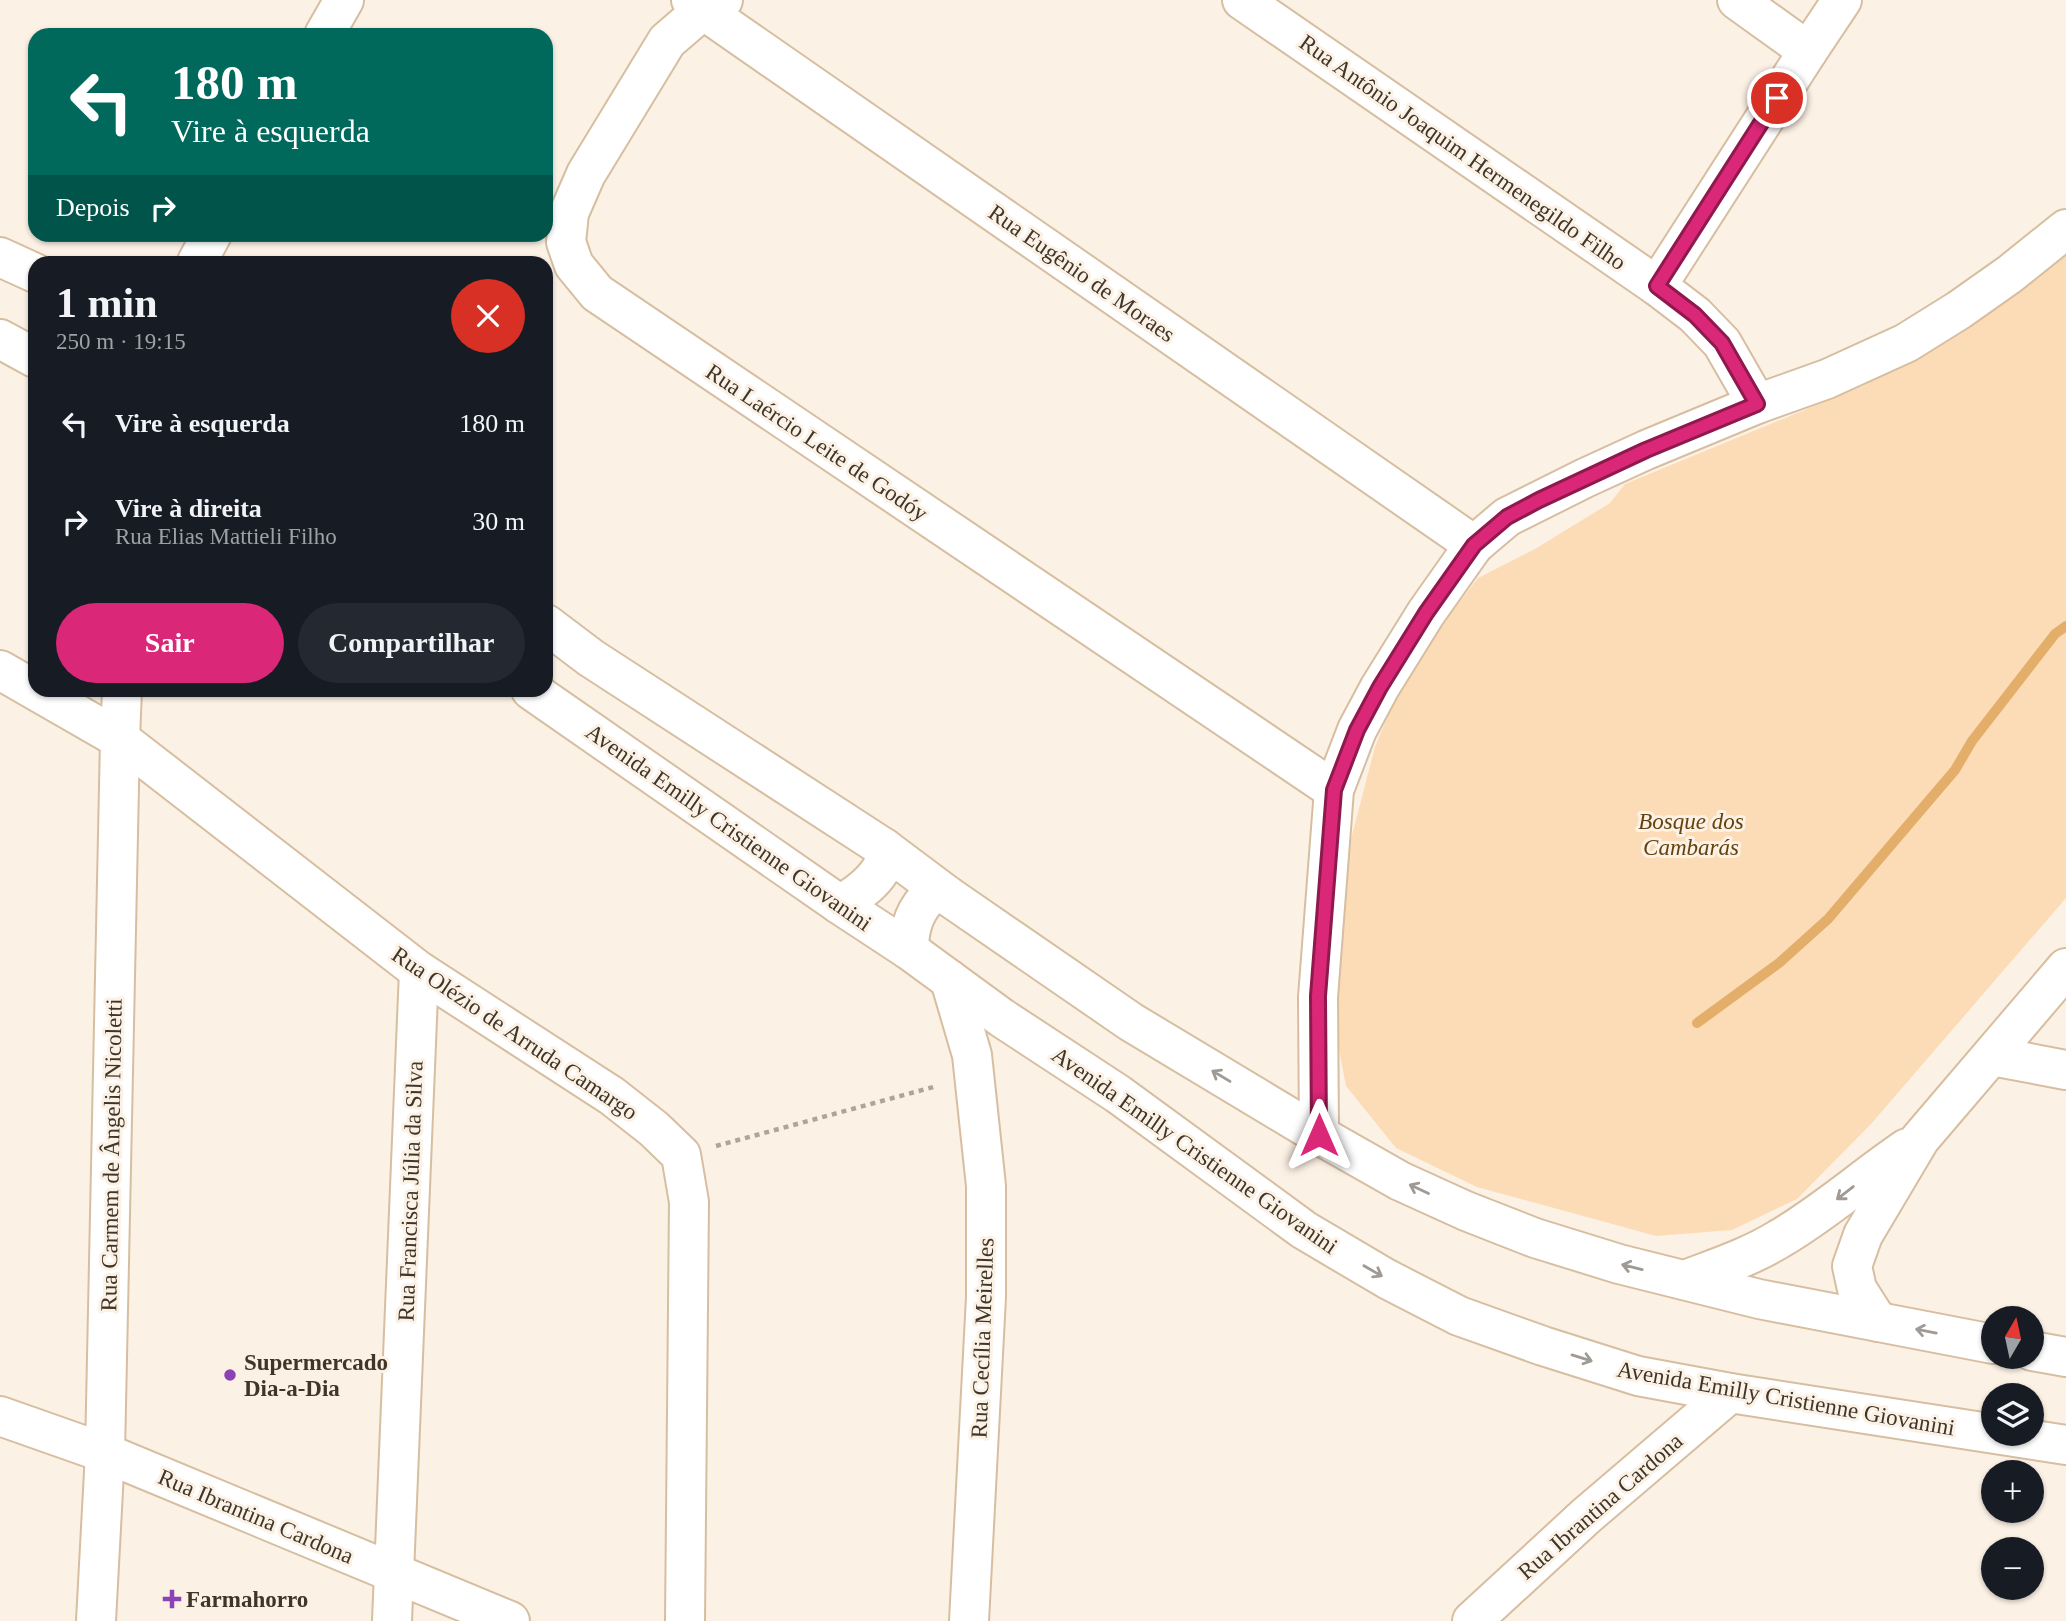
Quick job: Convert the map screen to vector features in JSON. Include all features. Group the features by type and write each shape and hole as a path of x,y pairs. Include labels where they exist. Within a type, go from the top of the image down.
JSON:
{"street":[{"path":"328,28 344,0"},
{"name":"Rua Antônio Joaquim Hermenegildo Filho","path":"1242,0 1657,286 1695,315 1722,343 1757,404"},
{"path":"1737,0 1808,51"},
{"path":"1657,286 1842,0"},
{"name":"Rua Eugênio de Moraes","path":"706,3 1474,545"},
{"name":"Rua Laércio Leite de Godóy","path":"706,3 667,41 586,174 569,213 566,242 573,265 597,293 1334,790"},
{"path":"1319,1135 1318,996 1334,790 1357,730 1380,687 1426,613 1474,545 1507,517 1539,500 1646,450 1757,404 1827,379 1906,343 2010,274 2066,229"},
{"path":"0,257 28,271"},
{"path":"0,339 28,354"},
{"path":"553,630 603,666 884,848 948,896 1131,1021 1400,1181 1535,1238 1595,1256 1759,1299 1981,1342"},
{"name":"Rua Olézio de Arruda Camargo","path":"0,670 28,686"},
{"name":"Rua Olézio de Arruda Camargo","path":"47,697 120,739 419,971 612,1096 654,1129 681,1155"},
{"name":"Rua Carmem de Ângelis Nicoletti","path":"96,1621 105,1453 122,697"},
{"name":"Avenida Emilly Cristienne Giovanini","path":"541,697 909,950 1002,1018 1118,1094 1304,1230 1387,1279 1459,1316 1638,1376 1730,1393 2066,1445"},
{"path":"839,904 853,898 872,880 884,862 884,848"},
{"path":"909,950 913,919 922,902 933,892 948,896"},
{"path":"1878,1322 1857,1289 1852,1266 1863,1235 1920,1139 2066,968"},
{"name":"Rua Francisca Júlia da Silva","path":"392,1621 419,971"},
{"name":"Rua Cecília Meirelles","path":"950,980 974,1065 986,1185 986,1297 969,1621"},
{"path":"974,1065 1002,1018"},
{"path":"1992,1056 2066,1070"},
{"path":"1685,1280 1776,1241 1813,1218 1871,1172 1920,1139"},
{"path":"681,1155 689,1202 685,1621"},
{"path":"2044,1353 2066,1357"},
{"name":"Rua Ibrantina Cardona","path":"1472,1621 1586,1516 1730,1393"},
{"name":"Rua Ibrantina Cardona","path":"0,1416 105,1453 510,1621"}],"path":[{"path":"681,1155 974,1065"}],"green space":[{"name":"Bosque dos Cambarás","path":"2066,248 2066,898 1871,1124 1797,1199 1732,1230 1656,1236 1477,1187 1396,1148 1346,1086 1338,1044 1339,952 1351,839 1375,747 1408,667 1478,578 1535,549 1610,503 1625,484 1865,385 1987,312"}],"waterway":[{"path":"1697,1023 1779,963 1828,919 1955,770 1972,741 2055,634 2066,626"}],"place":[{"name":"Supermercado Dia-a-Dia","path":"230,1375"},
{"name":"Farmahorro","path":"172,1599"}],"route":[{"path":"1319,1135 1318,996 1334,790 1357,730 1426,613 1474,545 1507,517 1646,450 1757,404 1722,343 1695,315 1657,286 1777,98"}]}
